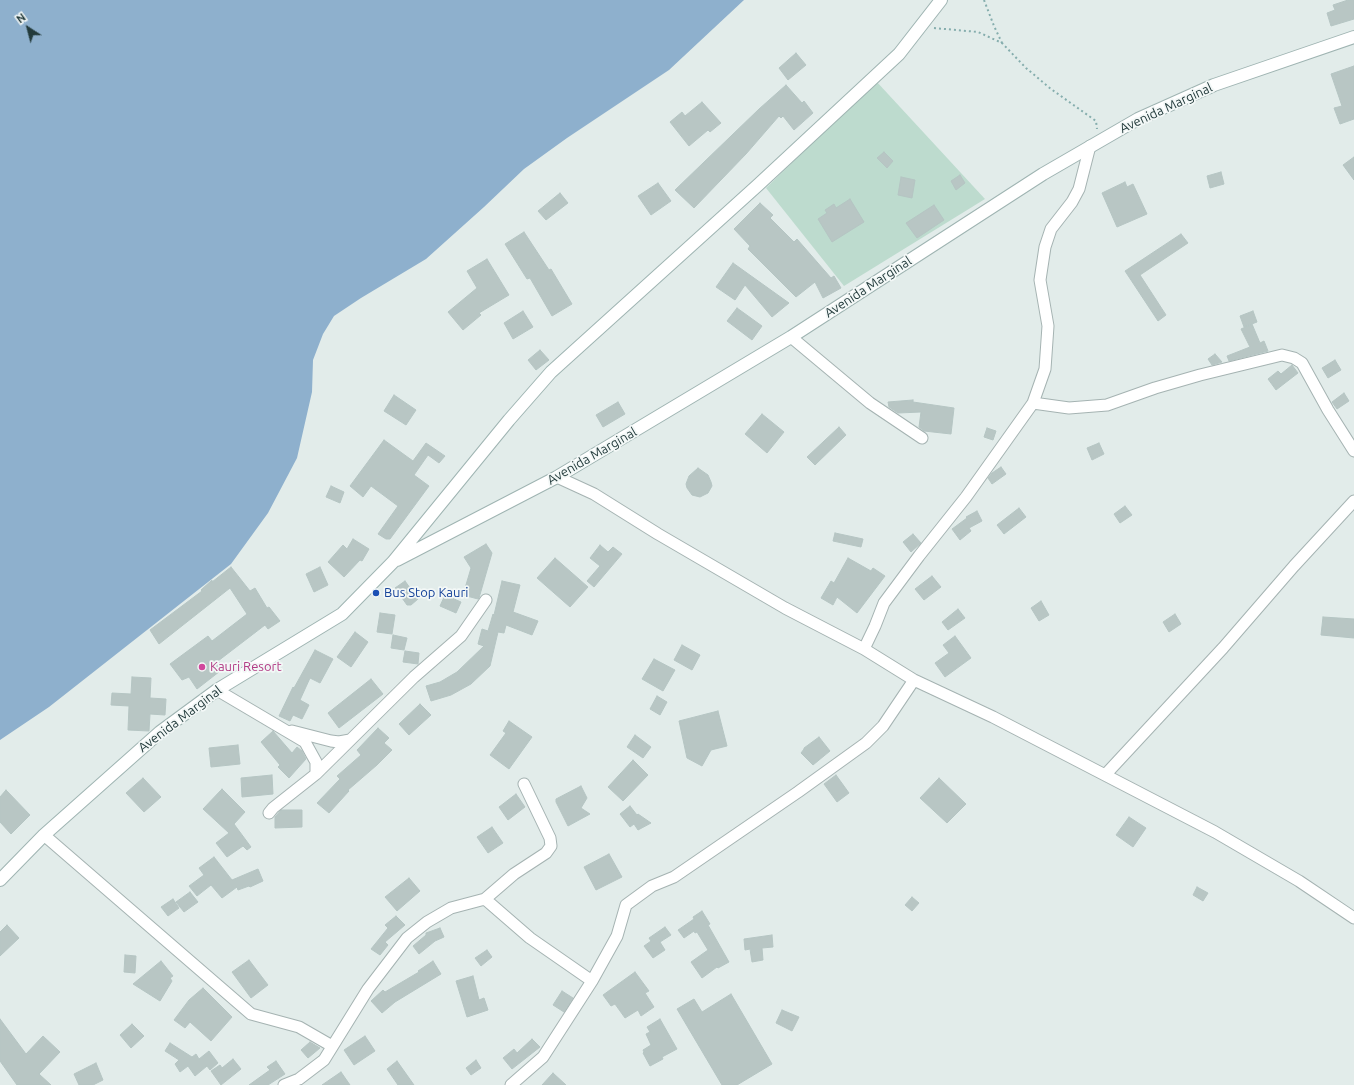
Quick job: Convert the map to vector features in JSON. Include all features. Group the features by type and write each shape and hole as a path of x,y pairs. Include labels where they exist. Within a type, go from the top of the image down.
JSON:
{"street":[{"name":"Avenida Marginal","path":"0,880 44,835 160,732 217,690 342,614 393,562 509,420 551,372 758,185 899,54 941,0"},
{"name":"Avenida Marginal","path":"393,562 557,477 791,337 1043,174 1138,118 1214,85 1354,37"},
{"path":"864,649 876,626 884,603 966,497 1033,403 1046,369 1048,326 1040,280 1045,247 1051,229 1072,202 1079,189 1090,146"},
{"path":"791,337 870,403 922,438"},
{"path":"1033,403 1069,408 1107,405 1155,388 1200,375 1282,355 1294,358 1302,363 1328,410 1354,451"},
{"path":"557,477 594,494 658,534 785,608 864,649 914,680 993,717 1106,774 1215,832 1280,869 1354,918"},
{"path":"1106,774 1223,648 1294,566 1354,501"},
{"path":"269,813 273,808 316,774 414,677 461,636 486,600"},
{"path":"512,1085 543,1057 592,981 618,936 626,905 652,886 674,877 866,744 883,726 914,680"},
{"path":"217,690 304,742 316,762 316,774"},
{"path":"278,726 331,741 339,742 350,740"},
{"path":"284,1085 299,1079 324,1060 368,989 407,938 427,922 451,908 484,899 514,874 546,853 551,846 550,838 524,784"},
{"path":"44,835 251,1014 299,1027 332,1046"},
{"path":"484,899 530,938 592,981"}],"path":[{"path":"984,0 1002,42 1026,68 1096,121 1098,132 1090,146"},
{"path":"921,26 978,32 1002,42"}],"green space":[{"path":"876,81 985,199 844,286 766,188"}],"water":[{"path":"0,0 744,0 669,70 567,138 524,169 426,259 334,316 323,334 313,360 312,392 297,458 268,513 231,564 49,707 0,740"}],"building":[{"path":"1348,0 1354,0 1354,19 1331,26 1327,13 1335,10 1333,5"},
{"path":"796,53 806,65 788,80 779,68"},
{"path":"1354,66 1354,119 1340,124 1334,108 1342,106 1331,74"},
{"path":"786,85 802,103 804,101 813,113 794,130 783,116 781,118 779,116 746,154 694,208 675,190"},
{"path":"702,102 721,123 710,132 708,130 689,146 670,122 682,112 685,116"},
{"path":"884,152 893,161 887,168 877,158"},
{"path":"1354,157 1354,180 1343,165"},
{"path":"1221,172 1224,184 1210,188 1207,176"},
{"path":"960,175 965,183 956,190 951,181"},
{"path":"901,177 915,180 912,198 898,195"},
{"path":"1125,182 1127,187 1133,184 1147,214 1117,227 1102,193"},
{"path":"658,183 671,201 651,215 638,196"},
{"path":"560,193 568,203 546,220 538,211"},
{"path":"850,199 864,222 832,242 818,219 827,213 825,210 834,204 836,208"},
{"path":"760,203 773,215 770,218 794,242 797,239 831,278 834,276 841,288 823,298 815,282 796,297 748,249 750,246 734,229"},
{"path":"934,205 944,220 917,238 906,223"},
{"path":"524,232 549,270 551,269 572,304 552,316 530,278 527,279 505,244"},
{"path":"1181,234 1188,243 1140,275 1166,315 1158,321 1125,271"},
{"path":"487,259 509,295 479,313 481,315 463,330 448,312 477,288 467,271"},
{"path":"733,263 789,303 772,317 745,285 735,300 716,287"},
{"path":"737,308 762,326 752,340 727,321"},
{"path":"523,311 533,327 513,339 504,323"},
{"path":"1253,311 1257,322 1244,327 1240,316"},
{"path":"1252,324 1260,343 1264,341 1268,351 1229,361 1227,356 1250,347 1241,329"},
{"path":"540,350 549,360 536,370 528,360"},
{"path":"1215,354 1222,362 1212,365 1208,359"},
{"path":"1335,360 1341,370 1328,378 1322,368"},
{"path":"1292,365 1298,373 1276,390 1268,379 1278,371 1281,374"},
{"path":"1344,393 1349,401 1337,409 1332,402"},
{"path":"394,395 416,410 406,425 384,411"},
{"path":"913,400 913,402 954,408 951,434 924,431 919,427 921,412 898,413 889,407 888,402"},
{"path":"618,402 625,414 603,427 596,415"},
{"path":"762,414 784,432 767,453 745,434"},
{"path":"839,427 846,435 815,465 807,457"},
{"path":"987,428 996,431 993,440 984,437"},
{"path":"384,440 413,461 426,443 445,456 439,463 428,455 414,475 429,486 390,539 386,539 378,534 398,506 371,486 363,497 350,486"},
{"path":"1099,443 1104,454 1092,460 1087,448"},
{"path":"1001,467 1006,474 992,484 988,478 992,473"},
{"path":"698,468 708,475 712,486 708,493 700,497 692,495 686,484 689,476"},
{"path":"331,486 344,492 340,503 326,497"},
{"path":"1125,506 1132,515 1120,523 1114,514"},
{"path":"1019,508 1026,517 1004,534 997,525"},
{"path":"977,511 982,521 969,528 971,531 960,540 952,529 967,518 966,517"},
{"path":"835,533 863,539 861,547 833,541"},
{"path":"913,534 921,543 911,552 903,542"},
{"path":"353,539 369,549 362,561 360,560 344,577 328,562 343,545 347,549"},
{"path":"486,544 492,553 479,598 463,595 471,568 464,557"},
{"path":"600,545 608,552 613,547 622,554 594,587 587,581 600,566 590,558"},
{"path":"555,558 588,587 570,607 537,578"},
{"path":"848,558 871,571 873,568 885,576 857,613 837,597 833,605 821,598 831,581 834,583"},
{"path":"231,567 250,591 255,588 267,608 269,607 280,621 268,629 265,625 218,661 224,668 197,689 189,677 182,680 170,664 208,636 212,641 247,614 230,588 159,644 150,630 202,591 201,590 212,580 212,582"},
{"path":"320,567 328,585 314,592 306,574"},
{"path":"932,576 941,587 924,600 915,589"},
{"path":"405,581 418,599 411,605 407,605 395,588"},
{"path":"502,581 520,585 513,612 538,621 532,635 506,625 504,633 498,632 490,666 471,684 451,695 431,701 426,686 440,682 457,672 484,646 478,644 482,629 488,631 493,614 494,615"},
{"path":"445,595 461,602 456,613 440,606"},
{"path":"1041,601 1049,615 1039,621 1031,608"},
{"path":"958,609 965,618 948,630 942,622"},
{"path":"380,613 395,615 392,634 377,632"},
{"path":"1175,614 1181,624 1169,632 1163,622"},
{"path":"1323,617 1354,619 1354,638 1321,635"},
{"path":"355,632 368,642 351,667 337,657"},
{"path":"393,635 407,638 404,650 391,648"},
{"path":"955,636 971,658 945,677 935,663 949,653 943,645"},
{"path":"682,645 700,655 692,670 674,660"},
{"path":"315,650 333,659 320,683 310,678 300,700 309,705 302,719 293,715 290,721 279,716 293,687 294,688"},
{"path":"405,651 419,653 418,664 403,662"},
{"path":"654,659 675,670 663,691 642,679"},
{"path":"132,677 151,678 150,698 166,699 165,715 150,714 149,731 128,730 129,706 111,705 112,693 131,694"},
{"path":"371,679 383,694 339,728 328,713"},
{"path":"657,696 667,702 660,715 650,709"},
{"path":"420,704 431,715 409,735 399,724"},
{"path":"718,711 727,746 711,750 702,766 687,758 679,721"},
{"path":"509,721 532,737 509,769 490,755 506,733 503,731"},
{"path":"378,728 389,738 384,743 392,750 348,790 349,791 329,813 317,803 340,779 337,776 361,755 357,750"},
{"path":"273,731 292,753 297,747 302,751 306,759 289,778 278,767 280,765 261,742"},
{"path":"635,735 651,747 643,758 627,747"},
{"path":"819,737 830,751 813,765 801,753 804,748"},
{"path":"238,745 240,764 211,767 209,748"},
{"path":"633,760 648,775 623,801 608,787"},
{"path":"272,775 273,794 242,797 241,778"},
{"path":"836,775 849,793 837,802 824,784"},
{"path":"143,778 161,797 144,812 126,793"},
{"path":"939,778 966,804 947,823 920,798"},
{"path":"581,786 587,798 581,808 590,814 568,826 556,802 556,799"},
{"path":"222,789 245,812 234,824 251,847 247,850 243,846 227,857 216,843 229,833 203,809"},
{"path":"6,790 30,815 11,834 0,822 0,797"},
{"path":"516,794 525,807 508,820 499,807"},
{"path":"630,806 637,815 638,814 651,823 638,830 634,824 630,827 620,814"},
{"path":"281,810 302,810 302,827 275,828 275,817"},
{"path":"1129,817 1146,828 1133,847 1116,835"},
{"path":"492,827 503,843 488,853 477,837"},
{"path":"609,854 622,877 596,890 584,867"},
{"path":"214,857 232,880 258,869 263,881 250,887 249,886 238,890 237,887 222,898 211,885 197,896 189,886 204,875 199,868"},
{"path":"409,878 420,891 397,911 385,897"},
{"path":"1197,887 1208,893 1203,901 1193,895"},
{"path":"190,892 198,902 184,912 176,902"},
{"path":"912,897 919,903 912,911 905,905"},
{"path":"173,899 179,908 168,916 161,907"},
{"path":"702,911 710,924 708,925 729,962 718,968 717,967 702,978 691,962 708,950 697,932 695,933 694,931 684,938 678,930 694,919 693,917"},
{"path":"396,916 405,925 385,942 388,945 380,955 371,949 388,928 385,925"},
{"path":"7,925 19,938 0,956 0,932"},
{"path":"665,927 671,935 660,942 665,950 653,958 644,946 651,941 649,938"},
{"path":"440,928 444,937 435,941 419,954 413,946 426,935 426,933"},
{"path":"772,935 773,947 762,948 763,960 752,962 750,949 745,950 744,939"},
{"path":"487,950 492,957 481,966 475,958"},
{"path":"125,955 136,956 135,973 124,972"},
{"path":"249,960 268,985 251,998 232,972"},
{"path":"161,961 173,976 170,978 172,981 160,1001 133,984"},
{"path":"433,961 441,974 395,1002 382,1013 371,1001 383,990 385,992 419,972 418,971"},
{"path":"635,972 649,991 645,993 654,1007 641,1016 638,1010 625,1018 615,1004 611,1006 603,995"},
{"path":"473,976 479,1000 484,998 488,1010 467,1017 456,981"},
{"path":"203,988 232,1017 211,1041 190,1022 185,1028 174,1020 189,1000"},
{"path":"562,991 573,998 564,1012 553,1005"},
{"path":"731,994 772,1064 737,1085 722,1085 677,1009 694,999 702,1012"},
{"path":"782,1010 799,1017 792,1031 776,1023"},
{"path":"0,1019 26,1054 43,1036 60,1052 39,1074 51,1085 17,1085 0,1061"},
{"path":"660,1019 677,1049 662,1057 663,1059 650,1066 643,1053 643,1050 651,1045 646,1034 650,1032 647,1027"},
{"path":"132,1024 144,1036 131,1048 120,1035"},
{"path":"365,1036 375,1051 354,1065 344,1050"},
{"path":"532,1039 540,1047 512,1069 503,1058 514,1049 517,1053"},
{"path":"310,1042 320,1048 308,1058 301,1050"},
{"path":"170,1043 192,1057 196,1054 199,1059 209,1051 218,1063 210,1070 207,1066 195,1076 188,1066 180,1072 175,1064 179,1060 165,1051"},
{"path":"233,1059 241,1069 221,1085 211,1071 220,1065 222,1068"},
{"path":"476,1060 481,1068 471,1075 466,1068"},
{"path":"276,1061 285,1074 268,1085 249,1085 270,1070 267,1067"},
{"path":"397,1061 414,1085 398,1085 387,1069"},
{"path":"96,1063 103,1080 93,1085 79,1085 74,1074"},
{"path":"341,1072 350,1085 322,1085"},
{"path":"553,1073 566,1085 542,1085"}],"place":[{"name":"Bus Stop Kauri","path":"376,593"},
{"name":"Kauri Resort","path":"202,667"}]}
